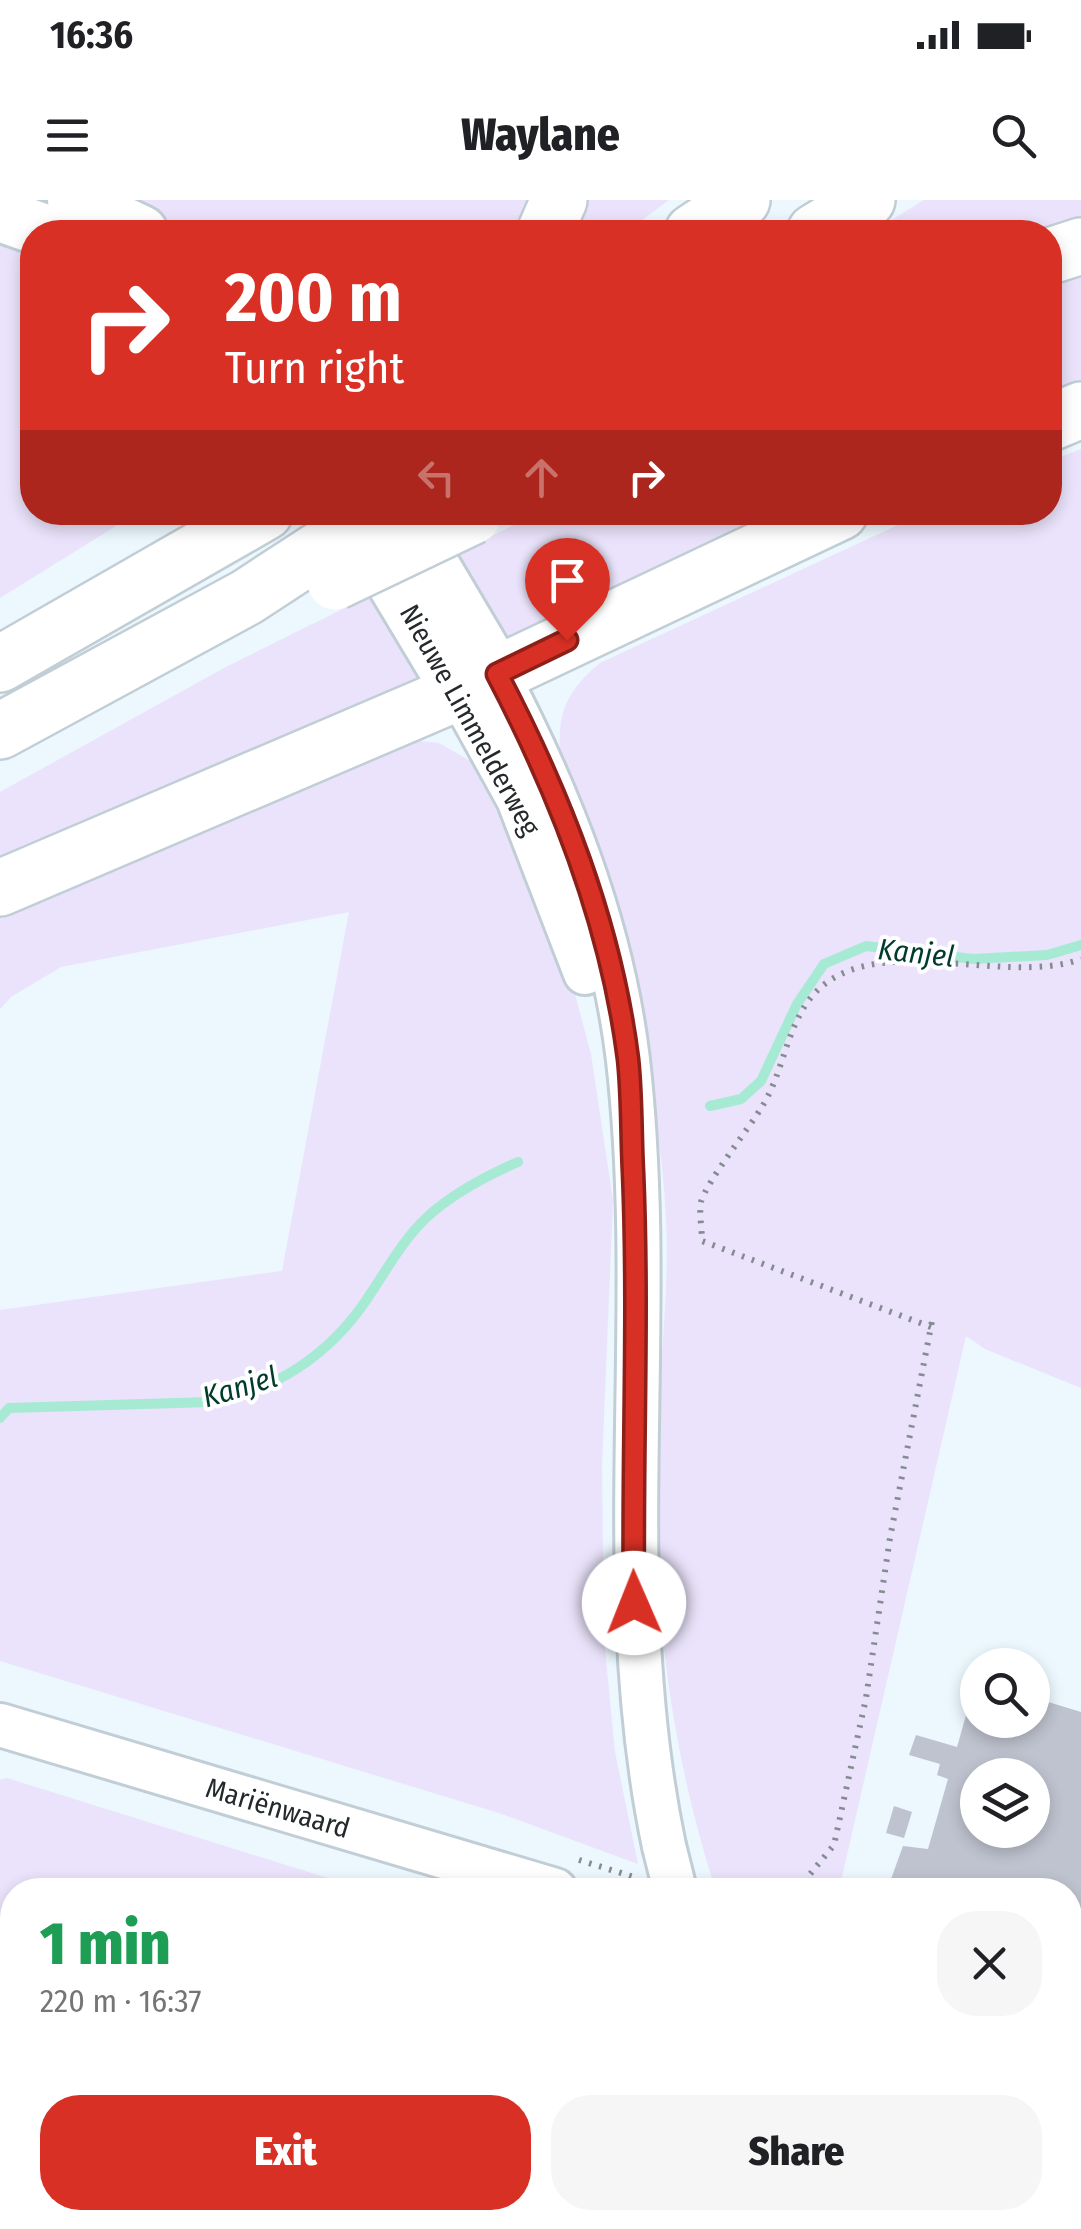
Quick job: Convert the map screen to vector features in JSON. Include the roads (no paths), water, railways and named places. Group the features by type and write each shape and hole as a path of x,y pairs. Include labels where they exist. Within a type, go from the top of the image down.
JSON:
{"highway":[{"path":"711,220 742,200"},
{"path":"834,220 867,200"},
{"path":"0,641 182,525"},
{"path":"0,664 242,525"},
{"path":"0,731 335,548 364,525"},
{"path":"335,548 430,525"},
{"path":"0,888 478,683 812,525"}],"main road":[{"path":"74,200 116,220"},
{"name":"Nieuwe Limmelderweg","path":"407,525 478,683"},
{"name":"Nieuwe Limmelderweg","path":"335,548 478,683"}],"street":[{"name":"Nieuwe Limmelderweg","path":"478,683 562,811 604,938 628,1056 633,1168 635,1630 650,1780 672,1878"},
{"name":"Mariënwaard","path":"0,1725 515,1878"}],"waterway":[{"name":"Kanjel","path":"710,1106 741,1099 761,1081 797,1004 824,964 866,946 973,959 1047,955 1081,945"},
{"name":"Kanjel","path":"0,1418 9,1408 211,1402 279,1379 337,1336 426,1218 470,1186 518,1162"}]}
